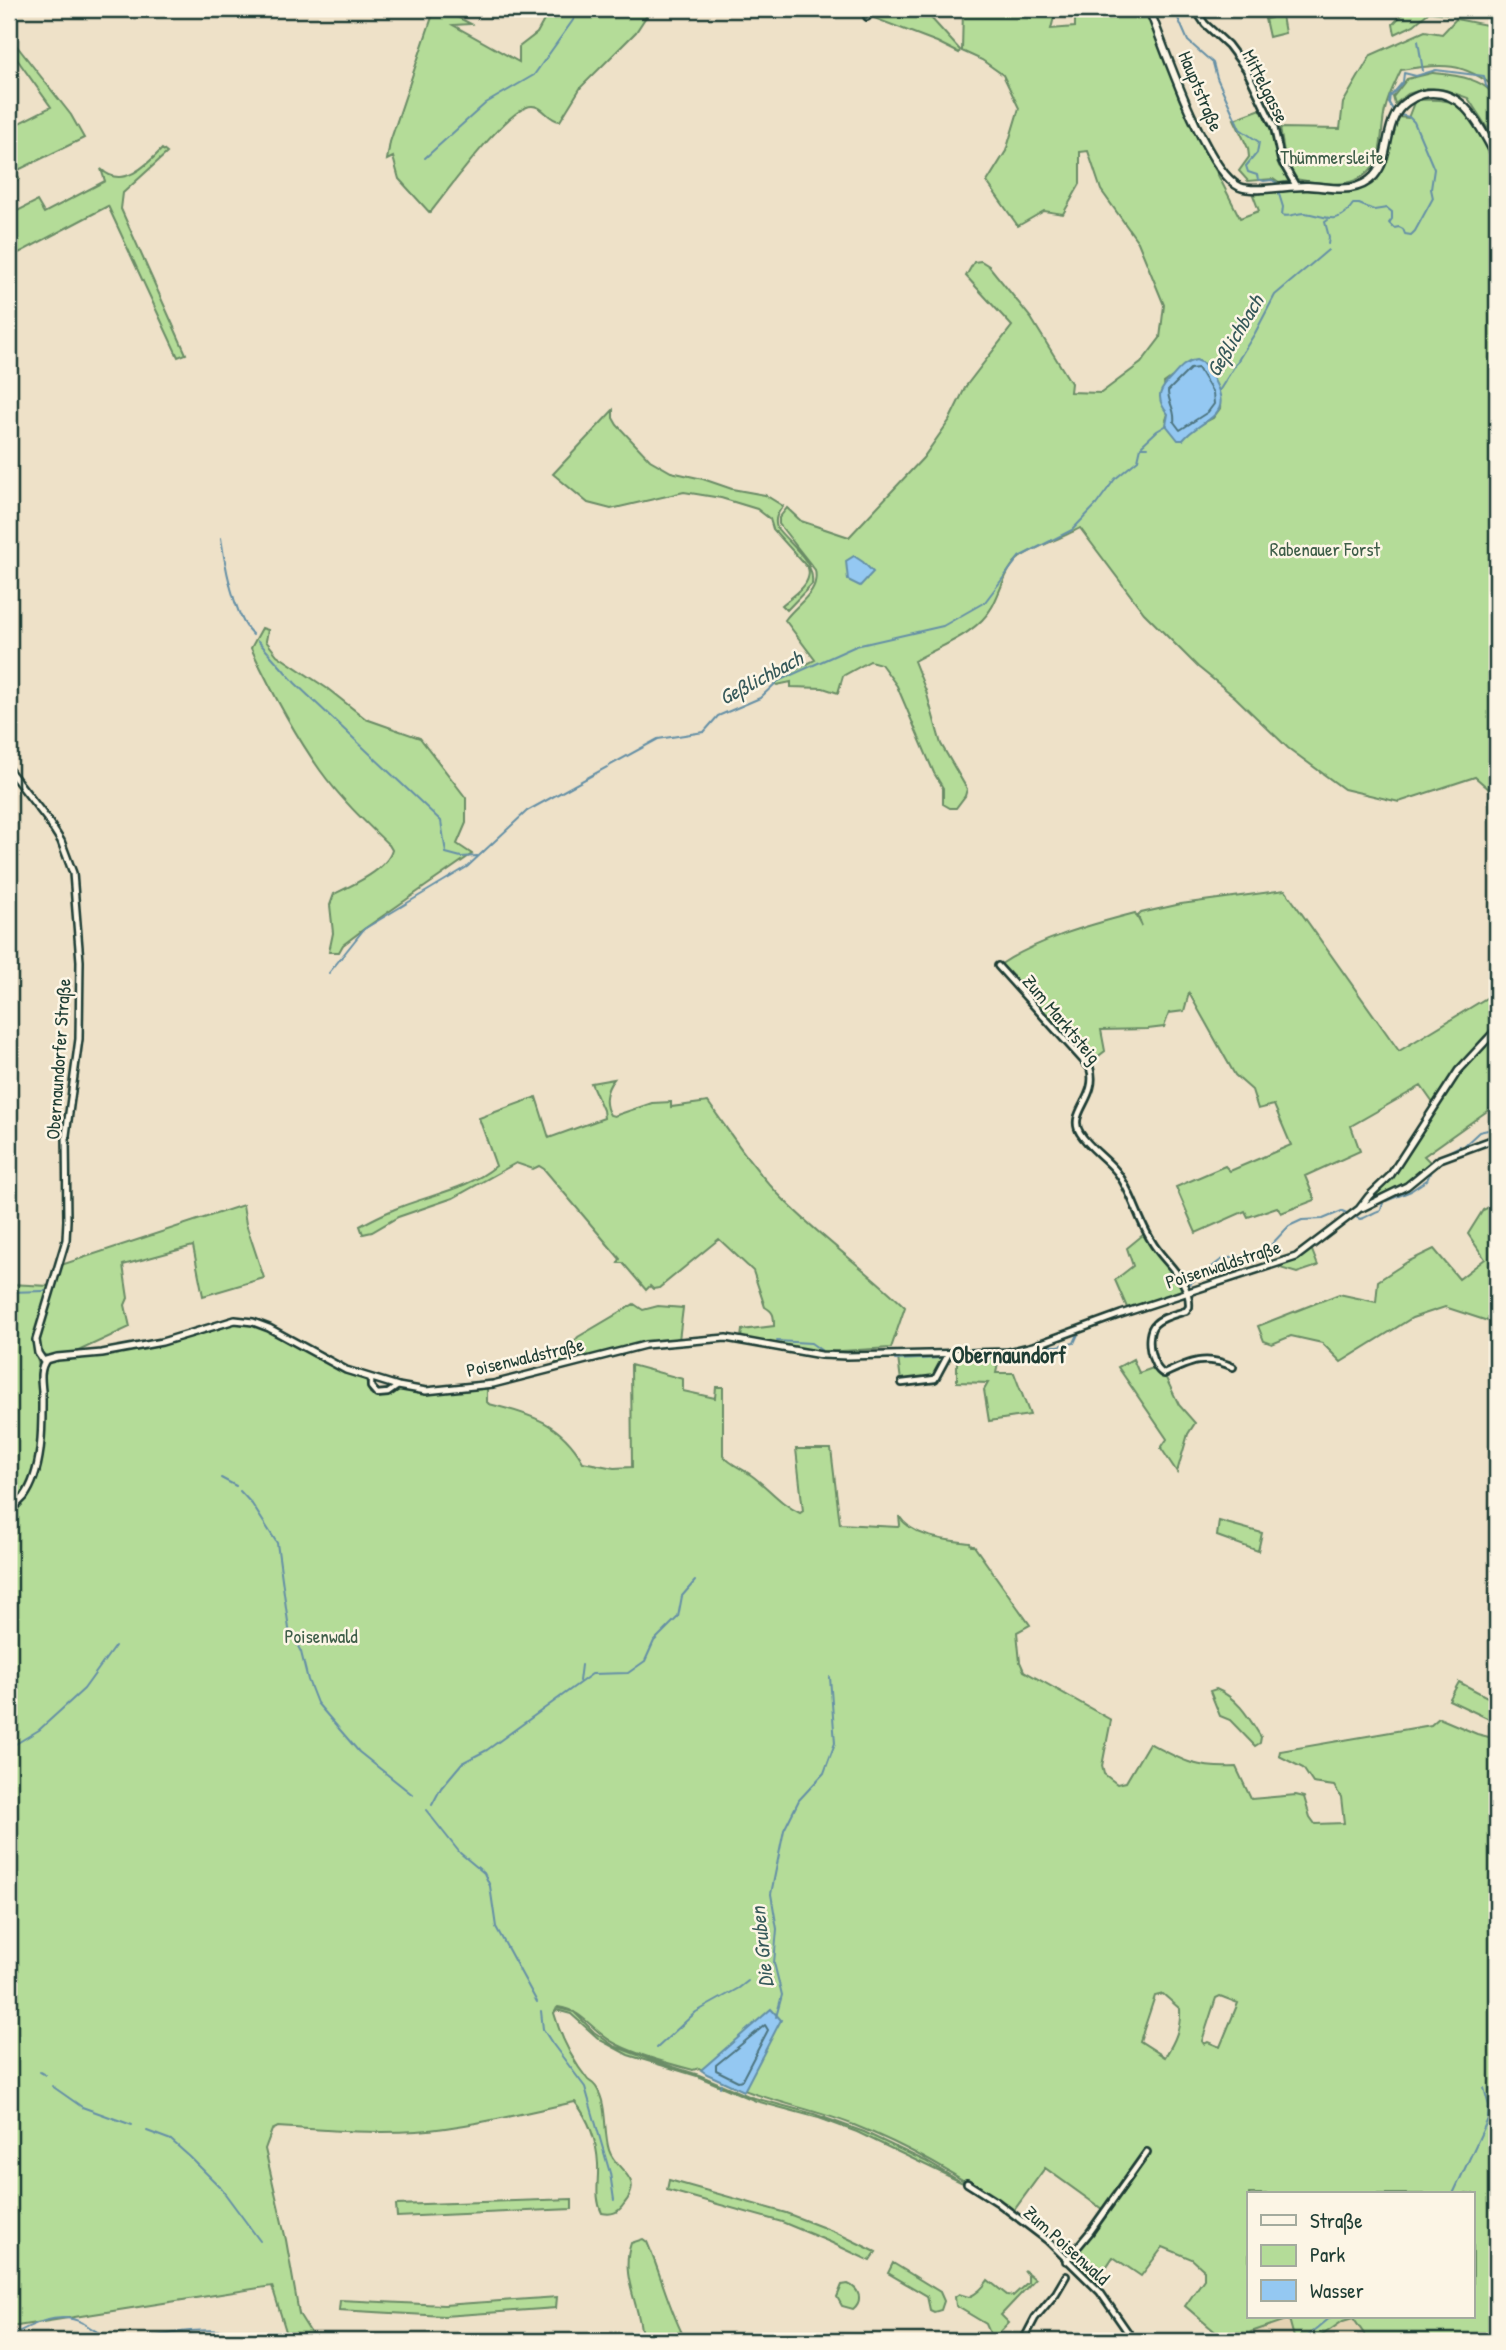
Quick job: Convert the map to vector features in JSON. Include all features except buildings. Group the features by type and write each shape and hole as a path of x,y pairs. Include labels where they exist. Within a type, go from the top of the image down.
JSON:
{"main road":[{"name":"Hauptstraße","path":"1149,9 1181,93 1221,169 1232,181 1248,188 1296,186"},
{"path":"1296,186 1345,189 1370,179 1380,167 1396,113 1418,96 1434,93 1449,96 1465,106 1475,118 1497,158"}],"street":[{"path":"867,17 870,9"},
{"name":"Mittelgasse","path":"1195,9 1246,69 1274,127 1281,160 1296,186"},
{"name":"Obernaundorfer Straße","path":"9,770 61,841 72,873 78,919 80,1003 76,1062 66,1135 66,1240 36,1340 38,1353 44,1362 40,1379 40,1449 29,1488 9,1513"},
{"name":"Zum Marktsteig","path":"998,966 1090,1068 1093,1085 1078,1116 1079,1132 1120,1176 1156,1249 1176,1272 1185,1289"},
{"name":"Poisenwaldstraße","path":"44,1362 57,1357 102,1353 162,1342 240,1320 269,1328 346,1370 371,1379 426,1391 493,1384 626,1349 726,1338 831,1356 1008,1352 1033,1346 1185,1289 1296,1257 1359,1209 1396,1168 1458,1071 1497,1029"},
{"path":"1359,1209 1407,1186 1440,1159 1497,1138"},
{"path":"1185,1289 1189,1307 1155,1324 1150,1332 1149,1340 1156,1367 1164,1374 1197,1361 1217,1360 1233,1367"},
{"path":"902,1383 935,1379 950,1352"},
{"path":"371,1379 371,1387 377,1394 388,1393 398,1386"},
{"path":"1066,2261 1147,2152"},
{"name":"Zum Poisenwald","path":"967,2183 1041,2235 1099,2291 1134,2341"},
{"path":"1023,2341 1035,2318 1066,2276"}],"shaded area":[{"path":"1289,2318 1295,2341 1242,2341 1252,2337 1251,2332"},
{"path":"1353,2318 1369,2341 1314,2341 1343,2321"}],"green space":[{"path":"442,9 471,24 453,25 519,62 519,47 537,33 553,9 651,9 636,32 581,87 560,121 536,107 521,110 494,134 430,213 399,179 393,157 387,160 390,142 432,17 436,10"},
{"path":"872,9 923,9 960,50 959,53 874,18 871,15"},
{"name":"Rabenauer Forst","path":"963,9 1012,9 1020,16 1026,9 1056,9 1051,29 1075,27 1075,9 1146,9 1167,59 1179,99 1240,218 1259,211 1253,195 1298,189 1351,192 1364,187 1374,180 1381,170 1398,117 1408,118 1415,100 1450,102 1462,108 1474,122 1497,163 1497,796 1475,777 1399,802 1344,789 1288,748 1235,697 1198,667 1144,613 1080,528 1017,560 1006,576 992,607 977,625 914,661 926,691 941,744 967,789 956,808 943,804 943,788 897,686 881,664 870,661 843,676 838,693 823,688 791,687 791,682 777,685 774,683 781,673 815,660 785,620 811,591 816,578 815,570 779,524 779,518 787,508 801,521 849,537 923,458 949,421 966,386 1012,326 966,276 974,262 981,261 989,266 1031,318 1071,383 1070,392 1101,393 1141,363 1160,338 1164,305 1138,242 1101,190 1088,151 1080,152 1080,184 1063,214 1044,211 1018,226 987,182 1006,151 1019,108 1003,75 982,60 962,51","holes":["1171,378 1221,407 1213,418 1185,436 1166,420 1168,414 1164,383"]},
{"path":"1270,9 1320,9 1282,16 1285,33 1269,37 1265,19 1271,18"},
{"path":"1407,9 1467,9 1467,16 1429,12 1414,25 1395,34 1393,24"},
{"name":"Thümmersleite","path":"1456,19 1497,27 1497,89 1463,69 1429,66 1401,70 1386,105 1378,157 1368,172 1349,182 1338,184 1295,179 1286,164 1280,128 1340,129 1343,103 1371,55 1425,31 1442,34"},
{"path":"9,36 71,115 84,138 16,171 19,179 9,187 9,128 51,107 9,48"},
{"path":"1432,73 1470,80 1487,88 1498,109 1497,143 1468,98 1445,90 1427,88 1408,94 1395,104 1393,97 1407,79"},
{"path":"1261,109 1270,127 1279,166 1291,181 1248,181 1239,171 1249,157 1248,148 1234,119"},
{"path":"162,149 167,153 123,193 121,209 186,354 178,357 108,206 19,253 9,235 9,215 37,201 44,213 105,181 101,169 109,175 126,176 142,168"},
{"path":"613,410 617,425 650,460 671,472 765,495 783,506 777,517 777,528 806,561 812,576 812,584 787,610 782,605 805,584 808,568 773,529 770,519 757,509 721,498 684,492 611,509 588,503 553,474"},
{"path":"262,628 268,630 266,641 277,655 328,689 366,719 420,738 466,798 466,823 457,844 472,854 364,929 343,945 339,952 329,952 333,933 330,905 334,894 376,871 392,850 328,780 292,726 251,648"},
{"path":"1285,890 1399,1051 1488,997 1497,997 1497,1104 1424,1156 1430,1162 1403,1185 1373,1200 1370,1198 1397,1172 1441,1099 1437,1097 1433,1103 1421,1086 1351,1126 1360,1151 1305,1176 1315,1200 1281,1213 1277,1207 1248,1217 1245,1211 1196,1233 1176,1187 1225,1166 1230,1171 1291,1145 1274,1105 1258,1109 1252,1090 1235,1075 1189,993 1184,1011 1169,1013 1164,1027 1101,1030 1105,1051 1087,1065 998,966 1047,941 1135,913 1142,926 1138,916 1141,913 1181,904"},
{"path":"614,1079 606,1102 610,1115 614,1116 652,1103 671,1102 671,1107 708,1102 773,1189 813,1228 905,1307 891,1348 824,1352 741,1338 742,1330 774,1326 774,1317 765,1307 753,1271 719,1239 659,1288 653,1289 650,1286 646,1290 623,1263 618,1263 620,1259 539,1166 533,1169 516,1163 453,1198 398,1217 372,1232 363,1234 360,1226 373,1219 473,1181 496,1166 479,1118 536,1097 549,1138 604,1118 591,1083"},
{"path":"1497,1203 1497,1324 1445,1307 1412,1318 1341,1362 1322,1343 1291,1336 1272,1344 1264,1341 1258,1326 1339,1294 1376,1302 1378,1281 1407,1262 1434,1249 1459,1279 1485,1259 1468,1234 1483,1210"},
{"path":"243,1205 246,1224 264,1278 203,1296 193,1246 123,1265 128,1298 125,1305 130,1327 74,1353 50,1356 41,1354 38,1339 61,1265"},
{"path":"1144,1234 1177,1277 1182,1290 1128,1310 1115,1280 1133,1266 1127,1248"},
{"path":"1311,1248 1318,1266 1297,1273 1280,1268 1296,1260"},
{"name":"Poisenwald","path":"9,1284 49,1286 34,1341 39,1368 54,1360 102,1354 234,1322 252,1325 285,1337 366,1380 370,1393 375,1396 385,1396 399,1389 427,1393 487,1386 489,1404 544,1422 565,1438 583,1462 614,1468 632,1467 631,1365 683,1379 683,1391 715,1398 716,1387 723,1387 723,1455 793,1509 800,1513 803,1511 796,1449 831,1449 840,1524 898,1527 899,1516 921,1533 974,1546 1030,1625 1017,1632 1020,1662 1024,1671 1111,1720 1102,1766 1104,1774 1117,1784 1126,1782 1149,1743 1171,1755 1200,1765 1236,1767 1251,1799 1296,1795 1304,1797 1315,1824 1344,1823 1341,1797 1334,1786 1313,1783 1303,1768 1279,1756 1280,1751 1431,1725 1439,1718 1477,1734 1497,1739 1497,2341 1369,2341 1353,2318 1343,2321 1314,2341 1295,2341 1289,2319 1251,2332 1252,2337 1242,2341 1226,2341 1185,2306 1204,2279 1204,2270 1192,2259 1163,2247 1141,2276 1113,2257 1095,2284 1070,2261 1106,2212 1045,2168 1012,2213 936,2164 875,2134 736,2087 699,2068 693,2070 634,2052 608,2039 574,2012 594,2032 614,2046 699,2075 751,2097 814,2114 864,2132 925,2161 963,2183 857,2132 819,2118 756,2101 697,2076 628,2055 600,2040 571,2014 556,2010 554,2013 568,2048 582,2072 600,2094 612,2157 631,2181 630,2195 617,2211 602,2213 597,2195 596,2147 588,2123 575,2102 477,2123 417,2131 365,2132 278,2127 272,2130 265,2149 286,2240 299,2314 311,2333 324,2341 289,2341 272,2286 9,2329","holes":["1163,1994 1180,2009 1177,2034 1165,2057 1140,2041 1155,1996","1220,1996 1238,2003 1220,2047 1208,2042 1204,2044 1202,2041 1216,1998"]},
{"path":"634,1304 643,1310 658,1306 683,1308 679,1340 635,1345 551,1366 578,1337"},
{"path":"996,1354 999,1359 996,1373 1014,1373 1030,1415 989,1421 984,1390 988,1383 957,1382 957,1355"},
{"path":"946,1357 933,1378 901,1381 898,1358"},
{"path":"1133,1359 1139,1373 1156,1367 1164,1374 1179,1405 1195,1423 1188,1434 1177,1472 1161,1448 1167,1439 1118,1367"},
{"path":"1219,1521 1262,1533 1258,1551 1217,1536"},
{"path":"1459,1682 1497,1702 1497,1709 1491,1720 1449,1700"},
{"path":"1216,1689 1242,1709 1261,1737 1260,1743 1255,1746 1230,1720 1220,1716 1210,1691"},
{"path":"669,2180 786,2213 876,2252 870,2261 782,2222 667,2190"},
{"path":"572,2199 572,2209 397,2217 396,2205"},
{"path":"643,2239 647,2242 686,2341 642,2341 639,2316 629,2281 628,2256 631,2243"},
{"path":"893,2263 940,2292 944,2301 941,2310 930,2310 927,2296 888,2273"},
{"path":"1024,2270 1035,2279 1001,2315 1009,2323 992,2341 987,2341 990,2333 986,2324 956,2306 955,2297 959,2294 969,2297 980,2290 988,2280 1007,2295 1013,2296 1028,2282 1028,2275"},
{"path":"848,2284 859,2295 853,2309 842,2306 837,2297 842,2285"},
{"path":"557,2297 556,2308 444,2316 339,2310 340,2300 444,2305"}],"water":[{"path":"1196,360 1203,363 1209,371 1221,403 1213,416 1183,440 1178,440 1166,425 1168,414 1161,403 1160,394 1180,368"},
{"path":"854,556 873,572 860,586 848,580 846,561"},
{"path":"771,2009 781,2020 744,2091 701,2070"}],"waterway":[{"path":"425,158 486,103 534,75 581,9"},
{"path":"1174,9 1188,41 1213,63 1240,129 1259,142 1257,153 1246,166 1248,172 1257,175 1258,179 1277,183"},
{"path":"1418,41 1423,71"},
{"path":"1393,110 1389,103 1390,95 1403,82 1404,73 1416,76 1436,70 1484,76 1486,86 1497,95"},
{"path":"1278,191 1283,207 1282,215 1304,213 1336,218 1342,216 1353,204 1374,210 1387,208 1392,212 1389,223 1411,235 1433,198 1431,189 1434,169 1414,122 1409,117 1400,115"},
{"path":"1328,220 1325,222 1328,244"},
{"name":"Geßlichbach","path":"1219,391 1275,295 1328,250"},
{"name":"Geßlichbach","path":"1142,445 1167,425"},
{"name":"Geßlichbach","path":"329,973 364,929 467,867 527,811 658,739 704,732 718,716 760,698 778,681 856,646 943,626 985,602 1019,557 1072,530 1096,505 1115,479 1138,460 1141,447 1148,447"},
{"path":"221,538 236,604 246,627 253,635"},
{"path":"258,641 295,683 441,821 446,853 461,857 477,856"},
{"path":"1492,790 1497,791"},
{"path":"1465,1145 1479,1132 1497,1128"},
{"path":"1439,1157 1460,1146"},
{"path":"1412,1190 1427,1180 1432,1168"},
{"path":"1386,1201 1411,1191"},
{"path":"1356,1217 1360,1219 1381,1210 1383,1203"},
{"path":"1187,1286 1221,1260 1244,1257 1270,1246 1289,1226 1302,1220 1323,1219 1342,1211 1349,1214"},
{"path":"9,1292 45,1291"},
{"path":"950,1358 1013,1356 1045,1346 1074,1343 1079,1332"},
{"path":"777,1341 811,1343 825,1353"},
{"path":"834,1353 875,1352"},
{"path":"895,1360 943,1358"},
{"path":"221,1478 236,1486"},
{"path":"240,1491 252,1504 277,1543 289,1629 301,1652 317,1703 359,1752 413,1795"},
{"path":"432,1805 441,1788 462,1763 487,1750 592,1674 628,1673 645,1661 654,1641 678,1617 682,1596 695,1581"},
{"path":"9,1748 39,1730 84,1689 115,1646"},
{"path":"579,1681 581,1665"},
{"name":"Die Gruben","path":"776,2017 782,1995 774,1963 777,1929 771,1894 784,1830 799,1800 824,1773 835,1743 830,1677"},
{"path":"426,1810 460,1853 484,1873 490,1886 496,1927 537,2002"},
{"path":"657,2048 696,2012 748,1981"},
{"path":"541,2011 543,2029 585,2087 610,2173 614,2200"},
{"path":"40,2072 45,2075"},
{"path":"52,2086 82,2107 132,2125"},
{"path":"1454,2192 1488,2119 1489,2106 1484,2088"},
{"path":"147,2131 171,2140 190,2157 220,2187 260,2241"},
{"path":"9,2337 35,2324 64,2318 74,2319 117,2341"},
{"path":"1302,2341 1330,2318"},
{"path":"126,2341 206,2330 232,2332 259,2341"}],"district":[{"name":"Obernaundorf","path":"1009,1355"}]}
